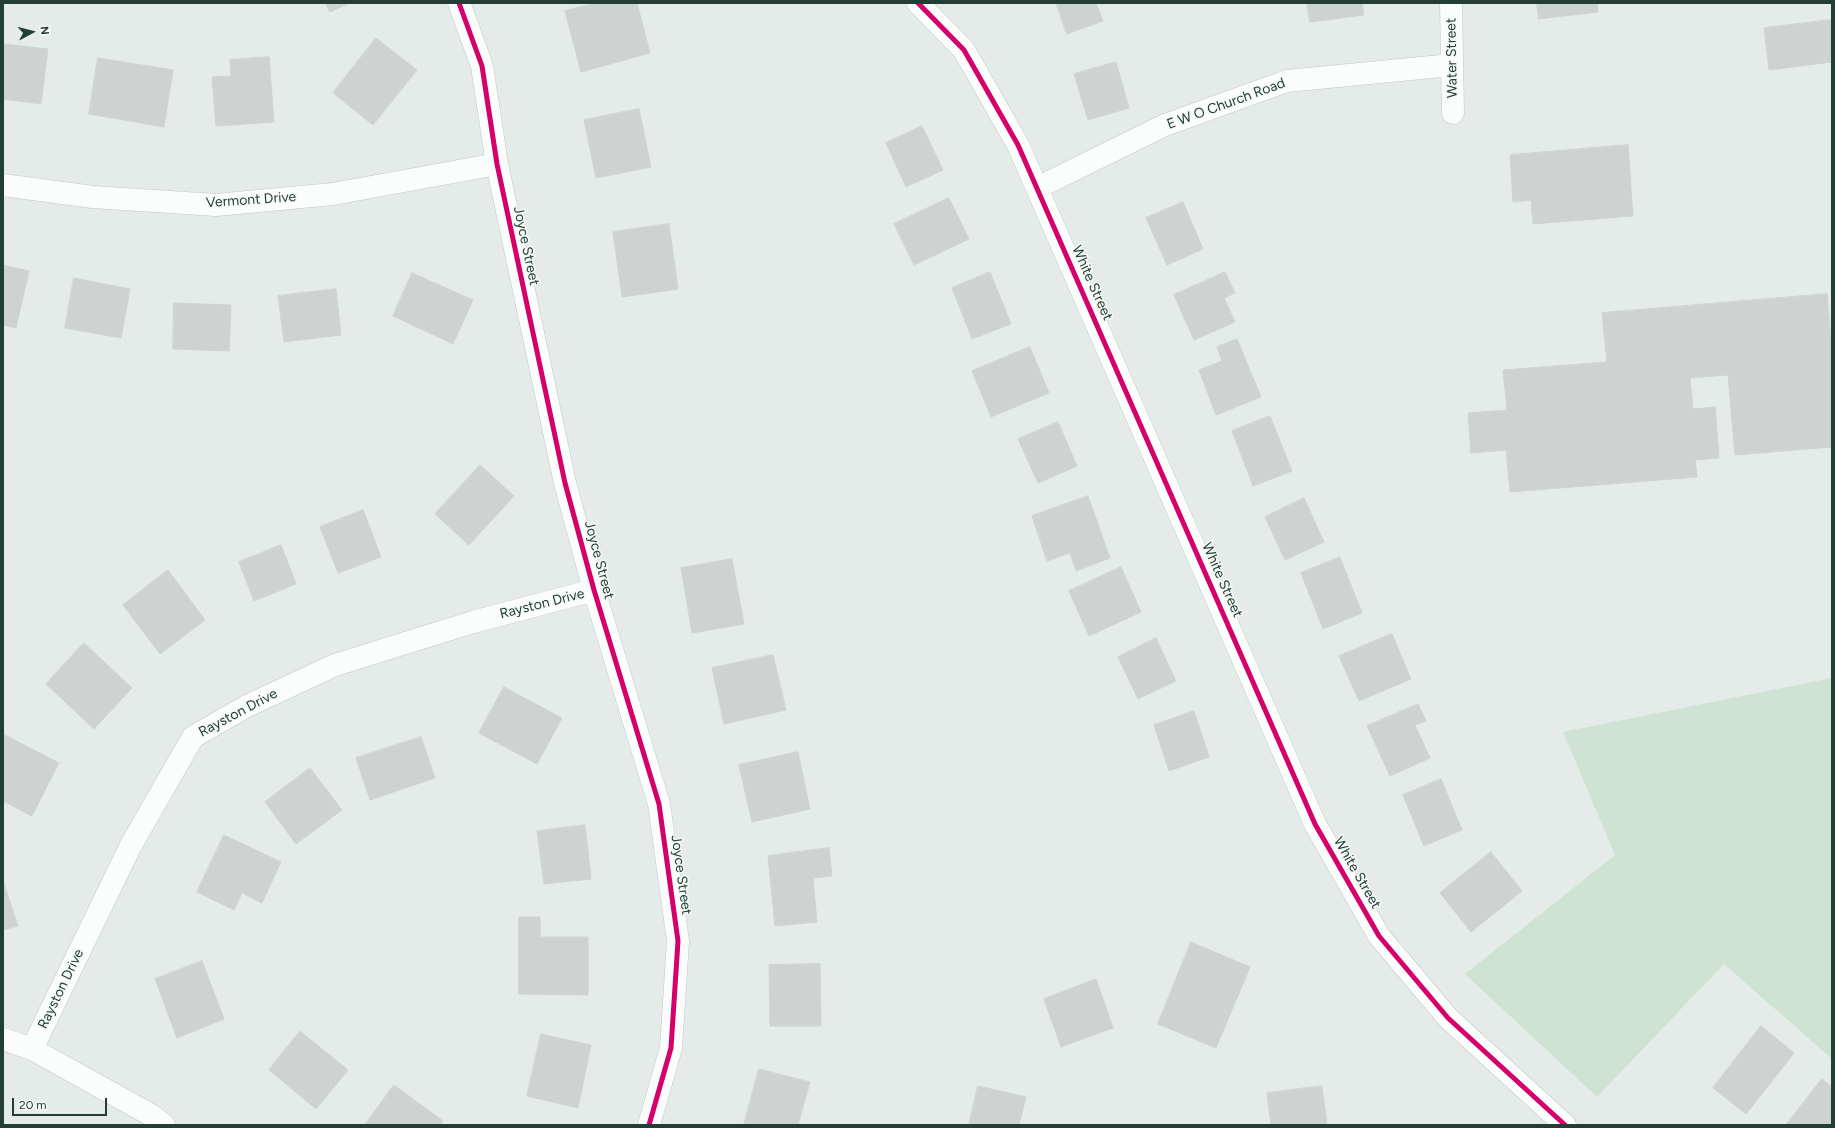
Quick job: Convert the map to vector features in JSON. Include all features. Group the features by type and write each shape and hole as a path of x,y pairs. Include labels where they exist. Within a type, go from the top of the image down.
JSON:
{"street":[{"name":"Joyce Street","path":"459,3 482,66 496,164 565,483 594,590 659,804 678,941 671,1048 650,1125"},
{"name":"White Street","path":"918,3 964,50 1018,145 1319,831 1379,936 1448,1018 1565,1125"},
{"name":"Water Street","path":"1451,3 1453,113"},
{"name":"E W O Church Road","path":"1037,188 1165,125 1287,81 1452,65"},
{"name":"Vermont Drive","path":"3,185 93,197 216,205 333,194 496,164"},
{"name":"Rayston Drive","path":"32,1049 131,845 193,737 247,706 335,665 473,622 594,590"},
{"path":"3,1039 32,1049 151,1115 164,1125"}],"green space":[{"path":"1832,678 1832,1059 1724,964 1597,1097 1465,974 1615,855 1563,732"}],"building":[{"path":"326,3 350,3 330,12"},
{"path":"596,3 637,3 650,53 581,72 565,11"},
{"path":"1056,3 1096,3 1103,21 1067,34"},
{"path":"1307,3 1362,3 1364,15 1310,22"},
{"path":"1537,3 1597,3 1598,12 1539,19"},
{"path":"1831,20 1832,62 1769,70 1764,28"},
{"path":"376,38 417,70 373,125 333,93"},
{"path":"3,44 48,49 41,104 3,99"},
{"path":"269,57 274,122 216,126 212,77 231,76 230,60"},
{"path":"98,58 173,70 164,127 89,114"},
{"path":"1116,62 1129,108 1088,120 1074,74"},
{"path":"639,109 651,167 596,178 584,120"},
{"path":"922,126 943,170 906,187 886,143"},
{"path":"1628,145 1633,216 1533,224 1531,200 1513,202 1510,155"},
{"path":"949,198 969,239 914,265 894,224"},
{"path":"1183,202 1203,249 1167,265 1146,218"},
{"path":"669,224 678,289 622,297 613,232"},
{"path":"3,265 29,271 16,328 3,325"},
{"path":"990,272 1011,324 972,339 952,288"},
{"path":"1225,272 1235,293 1224,298 1235,322 1194,340 1174,295"},
{"path":"412,273 473,300 453,344 393,316"},
{"path":"74,278 130,289 121,338 65,328"},
{"path":"336,289 341,335 284,342 278,296"},
{"path":"1827,294 1832,351 1832,447 1735,455 1728,375 1690,378 1693,409 1715,407 1719,458 1695,460 1697,477 1510,492 1506,450 1471,453 1468,413 1507,410 1503,370 1607,362 1602,313"},
{"path":"174,303 231,305 229,351 173,349"},
{"path":"1237,339 1261,397 1216,415 1199,370 1222,361 1217,347"},
{"path":"1030,347 1049,393 991,417 972,371"},
{"path":"1270,416 1292,471 1253,486 1232,431"},
{"path":"1058,422 1077,466 1038,483 1018,439"},
{"path":"480,465 514,496 469,545 435,514"},
{"path":"1088,496 1110,558 1076,571 1070,553 1047,561 1032,516"},
{"path":"1304,498 1324,542 1285,560 1265,517"},
{"path":"363,510 381,557 338,573 320,527"},
{"path":"281,545 296,584 254,601 239,562"},
{"path":"1340,557 1362,613 1323,629 1301,573"},
{"path":"732,559 744,624 692,633 681,568"},
{"path":"1121,567 1141,612 1089,636 1069,591"},
{"path":"168,570 205,620 160,654 123,605"},
{"path":"1392,634 1411,679 1359,701 1339,656"},
{"path":"1156,638 1176,681 1138,699 1118,657"},
{"path":"84,643 132,688 94,729 46,684"},
{"path":"773,655 786,710 724,724 712,668"},
{"path":"504,687 562,718 537,764 479,733"},
{"path":"1418,704 1426,721 1415,725 1430,758 1390,776 1367,726"},
{"path":"1194,711 1209,757 1169,771 1154,725"},
{"path":"3,734 59,763 32,816 3,801"},
{"path":"421,737 435,778 370,800 356,758"},
{"path":"798,752 810,809 752,822 739,765"},
{"path":"310,768 342,810 296,844 265,802"},
{"path":"1441,779 1462,830 1424,846 1403,795"},
{"path":"585,825 591,879 544,884 537,831"},
{"path":"224,835 281,862 262,903 242,893 234,910 197,892"},
{"path":"829,848 832,876 813,878 817,922 775,926 768,856"},
{"path":"1491,852 1522,891 1471,932 1440,893"},
{"path":"3,881 18,926 3,930"},
{"path":"519,917 540,917 540,937 588,937 588,995 519,994"},
{"path":"1191,942 1250,967 1216,1048 1158,1024"},
{"path":"202,961 224,1019 177,1038 155,979"},
{"path":"820,964 821,1026 770,1026 769,965"},
{"path":"1096,979 1113,1028 1061,1047 1044,999"},
{"path":"1761,1026 1794,1053 1746,1114 1713,1088"},
{"path":"300,1031 348,1070 316,1109 269,1070"},
{"path":"541,1034 591,1045 578,1108 527,1096"},
{"path":"759,1069 810,1082 798,1125 744,1125"},
{"path":"1822,1079 1832,1087 1832,1125 1786,1125"},
{"path":"394,1085 443,1121 440,1125 365,1125"},
{"path":"978,1086 1026,1097 1019,1125 969,1125"},
{"path":"1322,1086 1327,1125 1271,1125 1267,1093"}],"cycle path":[{"path":"459,3 482,66 497,164 565,483 594,590 659,804 678,941 671,1048 649,1125"},
{"path":"918,3 964,50 1018,145 1315,824 1379,936 1448,1018 1565,1125"}]}
